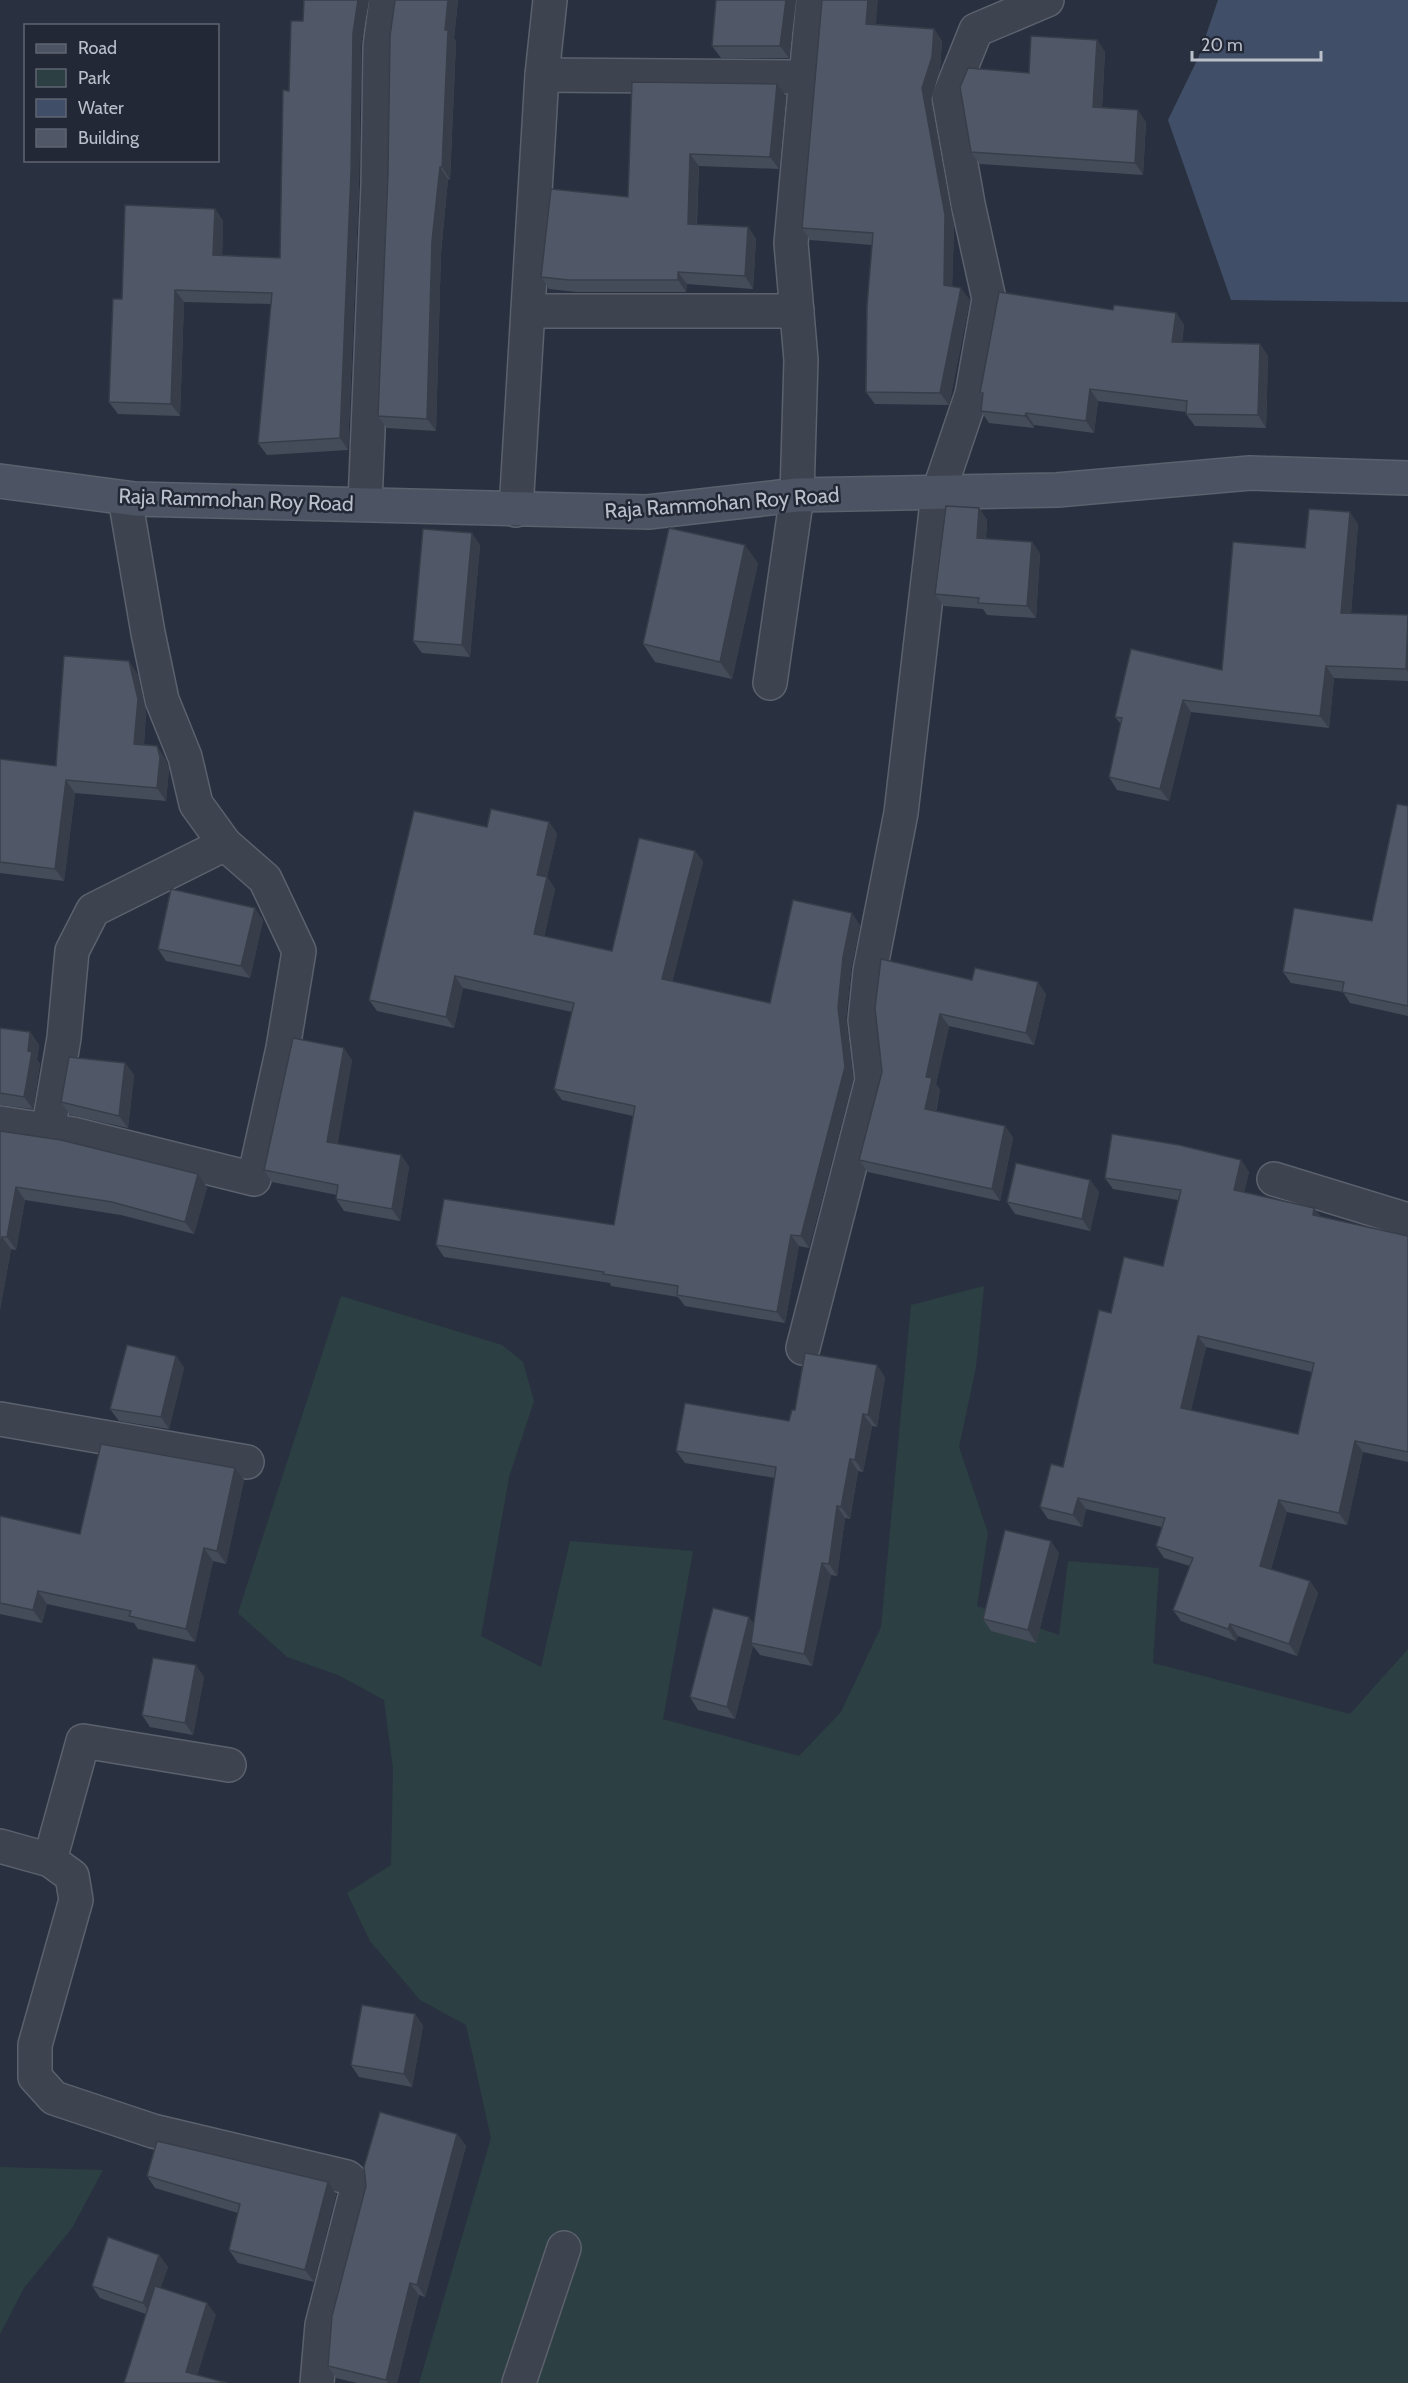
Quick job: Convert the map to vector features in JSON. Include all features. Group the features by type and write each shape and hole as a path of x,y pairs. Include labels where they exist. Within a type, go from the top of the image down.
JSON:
{"main road":[{"name":"Raja Rammohan Roy Road","path":"0,481 124,498 648,512 797,495 1057,490 1250,473 1408,478"}],"street":[{"path":"365,504 378,185 380,47 386,0"},
{"path":"516,510 542,75 550,0"},
{"path":"770,683 797,495 801,360 791,243 813,0"},
{"path":"803,1348 872,1080 865,1020 868,990 901,813 938,494 972,394 989,299 968,204 949,97 976,30 1047,0"},
{"path":"542,75 805,77"},
{"path":"528,311 797,311"},
{"path":"0,1123 73,1134 254,1179 283,1047 299,951 265,879 225,844 196,804 186,757 162,700 124,498"},
{"path":"48,1131 64,1038 72,951 93,910 225,844"},
{"path":"1274,1179 1408,1220"},
{"path":"0,1419 247,1462"},
{"path":"50,1860 83,1741 229,1765"},
{"path":"0,1846 50,1860 72,1876 76,1900 35,2045 35,2077 54,2098 153,2131 347,2177 355,2184 356,2193 322,2325 317,2383"},
{"path":"519,2383 564,2248"}],"green space":[{"path":"984,1286 976,1367 959,1447 988,1533 977,1606 1059,1635 1068,1561 1159,1568 1153,1663 1350,1714 1408,1649 1408,2383 419,2383 491,2138 466,2025 420,2000 370,1941 347,1893 391,1865 393,1769 384,1700 338,1675 287,1657 238,1613 341,1296 502,1345 523,1362 534,1401 509,1477 481,1636 541,1667 570,1541 693,1551 663,1719 799,1756 841,1712 881,1627 911,1305"},
{"path":"0,2167 103,2170 72,2228 24,2288 0,2334"}],"water":[{"path":"1218,0 1408,0 1408,302 1231,300 1168,120 1199,56"}],"building":[{"path":"304,0 358,0 353,33 351,172 340,438 258,443 272,293 175,290 171,404 109,402 113,299 122,299 125,205 215,209 213,255 280,258 283,90 289,91 291,21 303,21"},
{"path":"395,0 448,0 445,30 448,30 442,167 440,167 432,241 427,419 378,416 388,173 390,36"},
{"path":"716,0 786,0 780,46 712,46"},
{"path":"822,0 868,0 866,24 934,29 932,57 922,88 945,215 944,285 961,288 940,393 866,392 867,306 873,233 802,228"},
{"path":"1031,36 1097,40 1093,107 1138,110 1135,163 971,152 960,87 968,68 1029,73"},
{"path":"632,82 777,84 770,157 690,154 688,224 748,227 745,276 678,272 678,280 569,280 541,277 551,189 628,197"},
{"path":"999,292 1113,310 1114,305 1176,313 1172,342 1260,344 1258,415 1186,414 1187,401 1090,389 1086,421 1026,413 1025,416 981,411 983,393 980,393"},
{"path":"946,506 979,508 977,538 1032,542 1027,606 978,603 979,598 935,594"},
{"path":"1309,509 1350,512 1341,613 1408,615 1406,669 1326,666 1320,716 1183,700 1160,789 1109,777 1122,718 1115,717 1131,649 1222,670 1233,542 1305,548"},
{"path":"669,528 745,545 720,662 643,644"},
{"path":"423,529 472,533 462,645 413,641"},
{"path":"64,656 129,661 138,699 134,744 157,746 160,757 157,788 66,780 55,869 0,862 0,759 56,766"},
{"path":"1397,804 1408,806 1408,1006 1342,992 1344,982 1283,972 1294,908 1372,921"},
{"path":"491,809 549,822 537,875 547,877 534,934 612,951 639,838 695,851 662,979 770,1003 793,900 852,913 843,957 838,1007 845,1067 801,1236 791,1235 777,1312 677,1295 678,1286 436,1245 444,1199 614,1225 635,1106 554,1089 574,1003 455,976 446,1017 369,1000 414,811 487,827"},
{"path":"171,889 255,908 241,966 158,949"},
{"path":"881,959 972,980 975,968 1038,982 1026,1033 940,1014 926,1077 932,1078 925,1109 1005,1126 992,1189 859,1160 882,1072 875,1008"},
{"path":"0,1028 30,1032 28,1051 32,1052 24,1097 0,1093"},
{"path":"293,1038 344,1048 327,1142 401,1155 392,1209 336,1199 338,1185 264,1170"},
{"path":"69,1057 125,1063 119,1116 61,1102"},
{"path":"0,1131 61,1140 198,1174 185,1222 112,1202 16,1187 7,1237 2,1237 0,1248"},
{"path":"1112,1134 1179,1145 1241,1160 1234,1190 1314,1208 1313,1215 1408,1236 1408,1452 1355,1441 1339,1513 1279,1500 1260,1566 1310,1581 1289,1644 1230,1624 1228,1629 1173,1610 1193,1558 1156,1546 1165,1518 1078,1498 1073,1515 1040,1507 1051,1464 1063,1467 1099,1310 1111,1313 1124,1257 1163,1266 1181,1190 1105,1178","holes":["1198,1336 1314,1363 1298,1434 1181,1408"]},
{"path":"1016,1163 1090,1180 1082,1219 1007,1202"},
{"path":"127,1345 176,1356 161,1417 110,1409"},
{"path":"805,1353 877,1365 868,1415 863,1414 855,1460 850,1459 841,1507 837,1506 829,1564 822,1563 804,1654 751,1643 776,1467 676,1451 685,1403 789,1421 792,1410 795,1410"},
{"path":"101,1444 235,1468 217,1551 204,1548 186,1629 129,1616 131,1611 38,1591 33,1610 0,1603 0,1516 80,1534"},
{"path":"1005,1530 1051,1541 1028,1630 983,1619"},
{"path":"713,1608 749,1617 727,1707 690,1697"},
{"path":"153,1658 196,1665 185,1723 142,1715"},
{"path":"362,2005 415,2014 404,2074 351,2065"},
{"path":"380,2112 457,2134 417,2285 410,2283 386,2380 328,2366 332,2316 366,2186 364,2167"},
{"path":"157,2141 328,2182 305,2270 229,2250 240,2204 147,2176"},
{"path":"108,2237 159,2255 143,2303 92,2286"},
{"path":"155,2286 207,2303 186,2372 227,2383 124,2383"}]}
